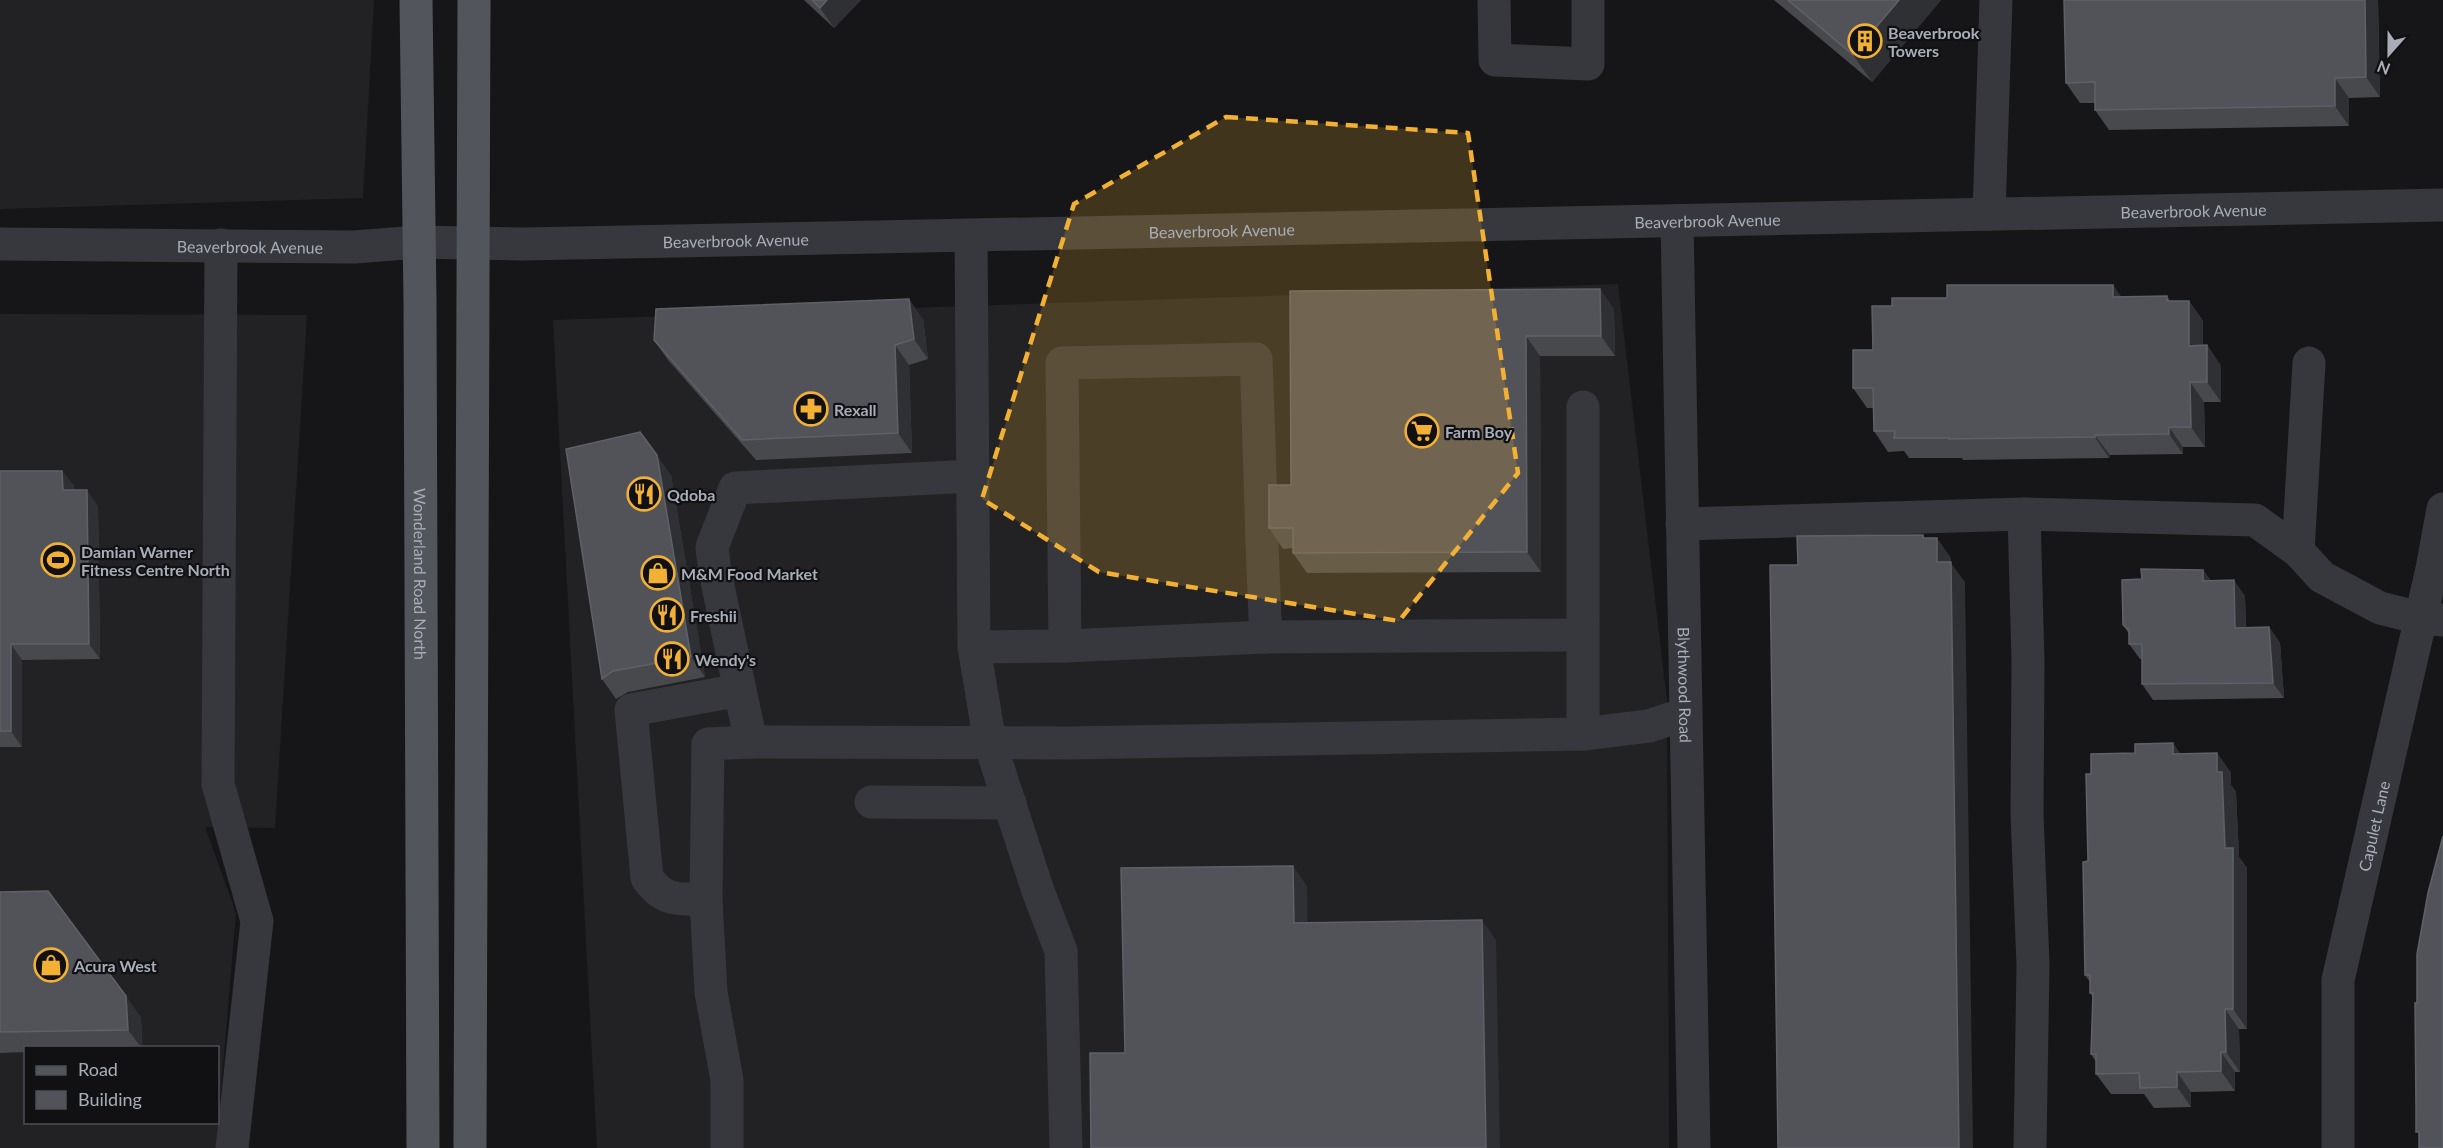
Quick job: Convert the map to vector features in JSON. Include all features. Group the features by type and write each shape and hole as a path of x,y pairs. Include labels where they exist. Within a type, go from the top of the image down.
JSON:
{"main road":[{"name":"Wonderland Road North","path":"416,0 423,1148"},
{"path":"470,1148 474,0"}],"street":[{"path":"1494,0 1495,60 1588,64 1588,0"},
{"path":"1989,214 1996,0"},
{"name":"Beaverbrook Avenue","path":"0,244 354,247 418,242 474,244 971,235 2443,205"},
{"name":"Blythwood Road","path":"1677,220 1694,1148"},
{"path":"971,235 974,647 990,743 1038,891 1061,951 1066,1148"},
{"path":"221,245 218,784 257,921 232,1148"},
{"path":"1065,646 1062,363 1256,359 1266,637"},
{"path":"2298,551 2309,363"},
{"path":"1583,407 1583,734"},
{"path":"751,742 715,572 712,547 735,488 974,476"},
{"name":"Capulet Lane","path":"2338,1148 2338,980 2432,619 2443,509"},
{"path":"2024,514 2028,662 2026,814 2033,964 2030,1148"},
{"path":"1682,524 2024,514 2254,520 2298,551 2322,577 2379,608 2432,619"},
{"path":"974,647 1065,646 1266,637 1582,635"},
{"path":"706,900 670,897 657,893 647,879 631,710 740,690"},
{"path":"728,1148 727,1080 711,992 706,900 708,744 751,742 990,743 1583,734 1649,726 1685,714"},
{"path":"871,802 1010,803"}],"highlighted area":[{"path":"1226,117 1468,133 1518,473 1399,621 1099,572 982,499 1074,204"}],"shaded area":[{"path":"0,0 374,0 363,198 0,209"},
{"path":"1618,284 1667,701 1669,1148 597,1148 553,320"},
{"path":"0,314 307,315 275,828 205,827 236,913 219,1113 219,1046 24,1046 24,1124 218,1124 217,1137 224,1148 0,1148"}],"building":[{"path":"812,0 827,0 820,8"},
{"path":"1788,0 1899,0 1853,55"},
{"path":"2064,0 2365,0 2366,77 2335,78 2335,106 2095,110 2095,82 2066,83"},
{"path":"1947,285 2113,285 2113,297 2167,296 2167,301 2189,301 2189,346 2207,345 2207,382 2190,382 2191,427 2169,427 2169,434 1949,439 1894,438 1895,431 1874,431 1873,388 1853,388 1853,350 1873,350 1872,306 1892,306 1892,298 1947,298"},
{"name":"Farm Boy","path":"1600,289 1601,336 1526,336 1527,552 1293,553 1293,528 1269,528 1269,485 1291,485 1290,291"},
{"name":"Rexall","path":"909,299 914,339 895,345 898,433 742,440 654,340 656,309"},
{"path":"640,432 657,455 691,657 613,671 602,679 566,449"},
{"path":"0,471 62,471 63,490 87,490 89,644 11,644 11,731 0,731"},
{"path":"1923,535 1923,538 1937,538 1937,562 1951,562 1959,1148 1778,1148 1770,565 1798,565 1797,536"},
{"path":"2141,569 2203,570 2203,581 2234,580 2235,628 2269,627 2273,683 2142,684 2142,644 2129,644 2129,630 2123,625 2122,580 2142,579"},
{"path":"2173,743 2173,754 2217,753 2217,772 2222,772 2225,848 2233,848 2233,1009 2225,1009 2226,1052 2221,1052 2221,1071 2177,1072 2177,1087 2140,1088 2139,1073 2096,1074 2096,1054 2091,1054 2093,993 2090,993 2090,975 2085,975 2083,862 2088,861 2086,774 2091,774 2091,754 2135,753 2135,744"},
{"path":"2443,836 2443,1148 2419,1148 2419,1132 2416,1132 2417,954 2428,893"},
{"path":"1293,866 1294,923 1482,920 1486,1148 1091,1148 1090,1053 1125,1053 1121,868"},
{"name":"Acura West","path":"48,891 126,996 128,1030 0,1032 0,892"}],"place":[{"name":"Beaverbrook Towers","path":"1865,41"},
{"name":"Rexall","path":"811,409"},
{"name":"Farm Boy","path":"1422,431"},
{"name":"Qdoba","path":"644,494"},
{"name":"Damian Warner Fitness Centre North","path":"58,560"},
{"name":"M&M Food Market","path":"658,573"},
{"name":"Freshii","path":"667,615"},
{"name":"Wendy's","path":"672,659"},
{"name":"Acura West","path":"51,965"}]}
